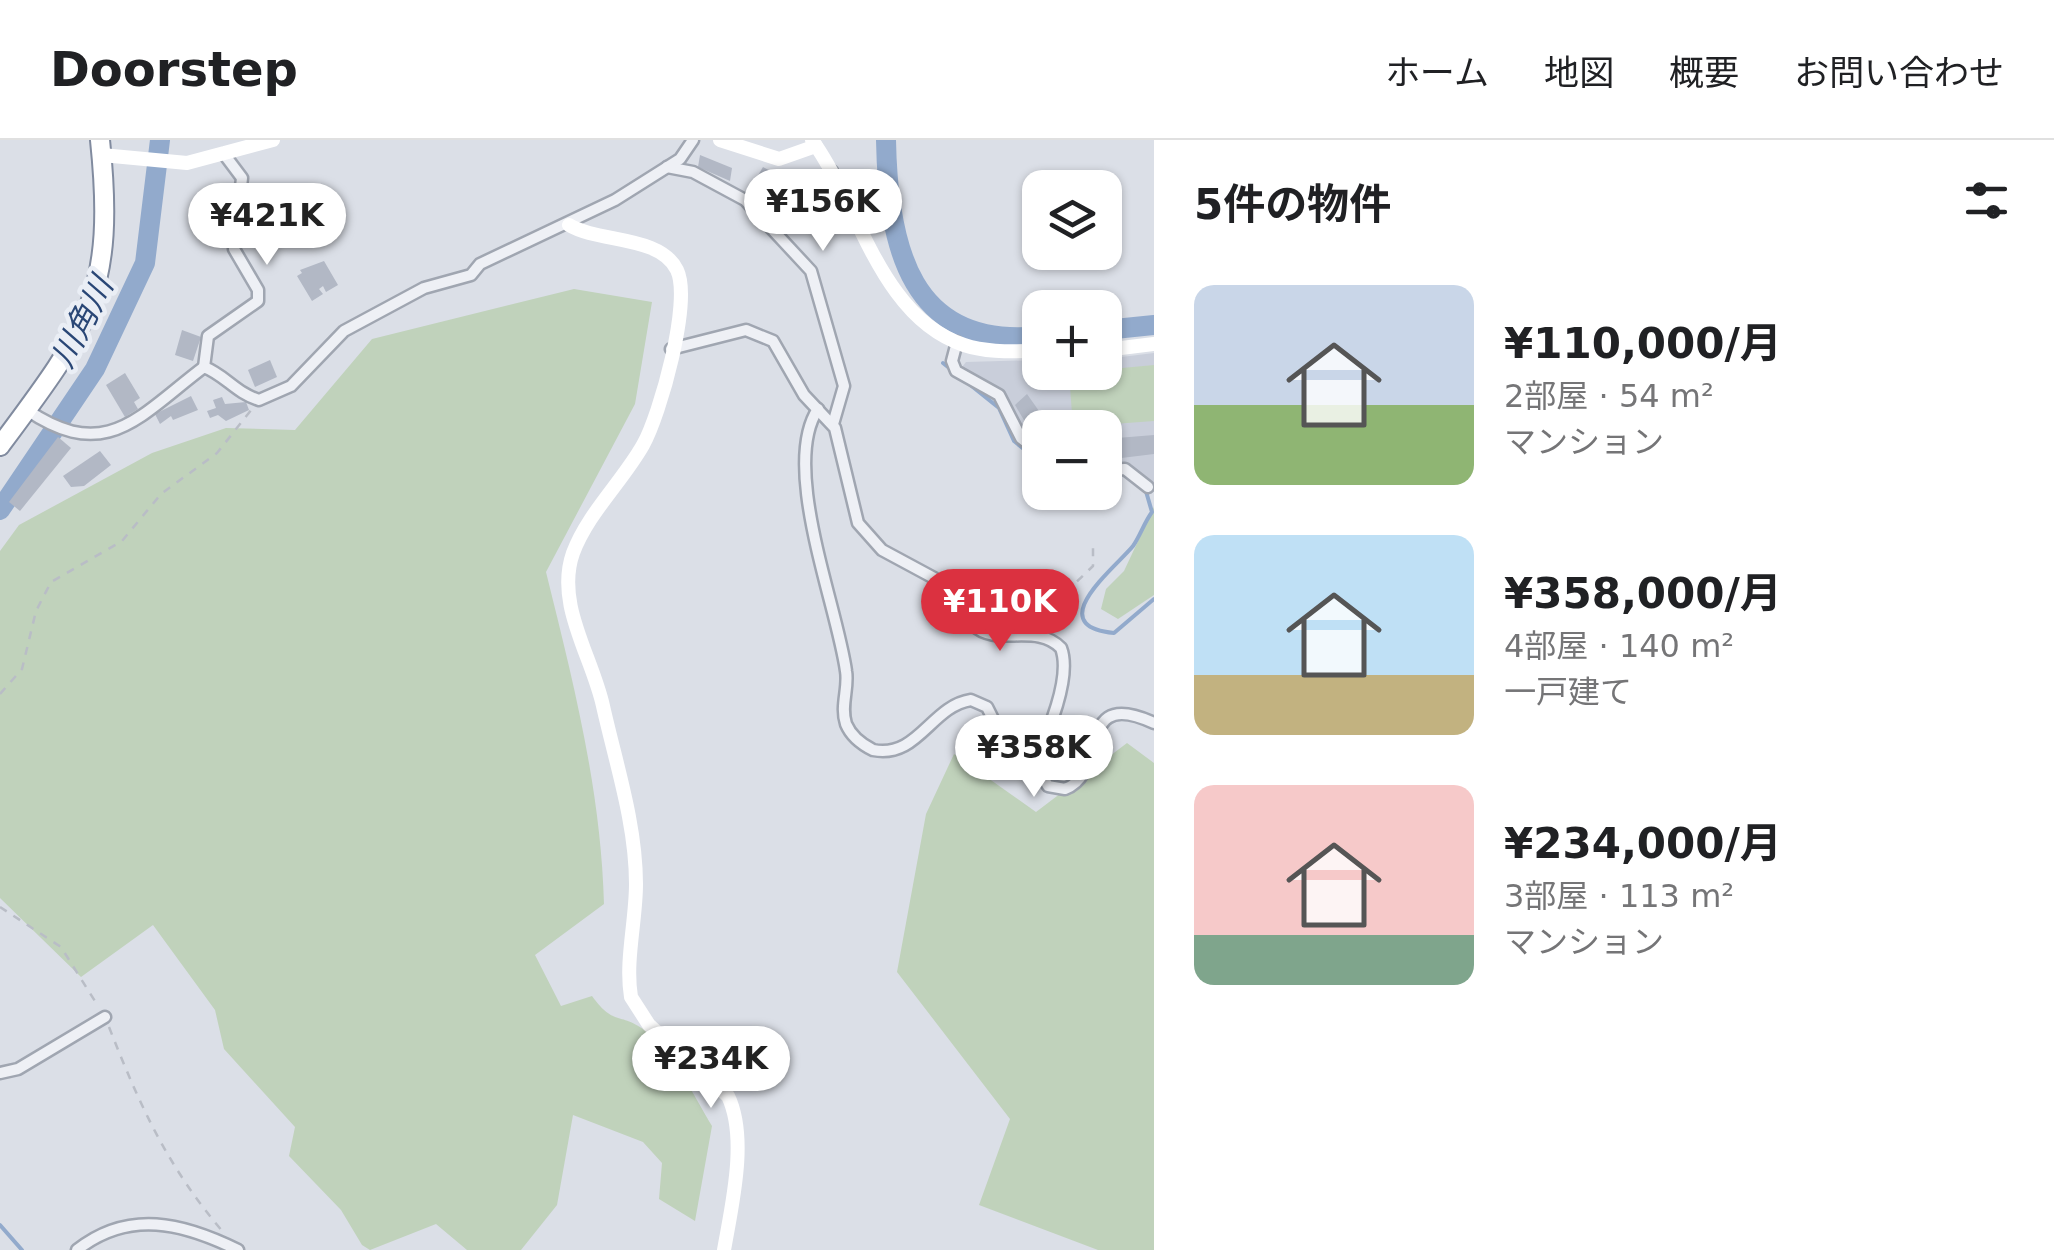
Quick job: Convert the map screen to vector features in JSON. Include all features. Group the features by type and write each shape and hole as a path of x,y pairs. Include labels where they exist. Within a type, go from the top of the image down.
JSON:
{"highway":[{"path":"0,446 71,349 95,296 105,238 101,147"}],"street":[{"path":"101,147 159,162 224,154 273,140"},
{"path":"204,367 217,372 241,394 259,400 291,386 344,331 424,288 471,275 480,264 569,226 667,167 684,155 692,140"},
{"path":"720,140 770,158 788,158 814,143 908,308 928,326 957,342 989,350 1022,351"},
{"path":"27,410 70,434 114,431 204,367 208,336 258,300 258,290 234,249 233,233 244,192 242,178 224,154"},
{"path":"667,167 693,172 745,200 811,271 844,386 833,424 858,523 882,550 934,578"},
{"path":"809,186 832,171"},
{"path":"825,201 842,190"},
{"path":"569,226 586,235 647,247 676,268 682,307 652,426 585,528 572,554 568,581 570,608 598,685 634,846 632,997 641,1017 728,1096 734,1109 738,1130 724,1250"},
{"path":"671,350 736,331 765,335 833,424"},
{"path":"957,342 952,360 956,371 998,395 1022,439"},
{"path":"1122,348 1154,344"},
{"path":"818,409 809,430 805,474 846,670 844,712 848,728 865,746 898,750 954,706 971,700 987,707 1005,743 1034,764 1048,786 1065,789 1079,780 1106,720 1130,713 1154,723"},
{"path":"1122,469 1148,487"},
{"path":"973,626 984,634 1028,634 1054,641 1065,657 1052,726 1034,764"},
{"path":"0,1073 18,1070 105,1017"},
{"path":"77,1250 103,1232 136,1221 173,1226 238,1250"}],"path":[{"path":"0,694 22,669 36,610 51,582 122,541 161,494 217,453 259,400"},
{"path":"1054,641 1038,618 1094,566 1093,548"},
{"path":"0,907 61,947 105,1017 158,1144 194,1200 227,1236"}],"shaded area":[{"path":"1154,353 1154,483 1122,472 1122,410 1022,410 1022,430 1006,398 962,367 966,362 1022,360 1022,390 1122,390 1122,357"}],"green space":[{"path":"574,289 652,302 635,404 546,572 591,778 604,904 535,955 561,1006 592,996 611,1015 635,1024 654,1038 682,1074 712,1126 695,1221 659,1199 662,1163 643,1142 573,1115 557,1205 521,1250 467,1250 436,1224 370,1250 362,1245 341,1210 289,1156 295,1127 224,1049 215,1010 153,925 81,977 0,898 0,551 19,525 152,453 226,428 295,430 372,339"},
{"path":"1154,365 1154,421 1122,423 1122,410 1072,410 1070,390 1122,390 1122,368"},
{"path":"1154,507 1154,595 1118,619 1101,609 1106,589 1124,571"},
{"path":"1127,743 1154,763 1154,1250 1098,1250 979,1205 1010,1119 897,972 926,814 954,754 1036,812"}],"building":[{"path":"700,155 732,168 730,181 698,167"},
{"path":"763,167 774,173 769,182 776,186 781,178 800,190 793,203 754,182"},
{"path":"813,197 838,227 830,234 825,230 821,234 795,215"},
{"path":"324,261 338,285 326,292 323,286 319,289 323,294 312,301 297,276 302,273 300,270"},
{"path":"182,330 201,337 193,361 175,355"},
{"path":"270,360 277,377 255,387 248,370"},
{"path":"125,373 140,398 134,402 138,409 125,417 106,385"},
{"path":"1027,394 1038,410 1022,410 1022,417 1015,405"},
{"path":"191,396 198,410 173,420 171,416 160,424 155,414"},
{"path":"222,397 225,404 246,402 249,410 226,421 218,415 210,418 207,411 216,408 213,400"},
{"path":"1154,435 1154,454 1122,458 1122,438"},
{"path":"58,437 71,448 20,511 9,502"},
{"path":"100,451 111,465 84,486 71,487 63,476"}],"waterway":[{"name":"川角川","path":"0,510 95,369 145,263 160,140"},
{"path":"886,140 893,217 901,252 915,283 935,308 961,326 996,336 1022,336"},
{"path":"1122,328 1154,325"},
{"path":"943,363 999,408 1014,441 1022,447"},
{"path":"1145,488 1152,512 1133,546 1089,595 1083,619 1093,628 1114,633 1154,599"},
{"path":"0,1225 22,1250"}]}
